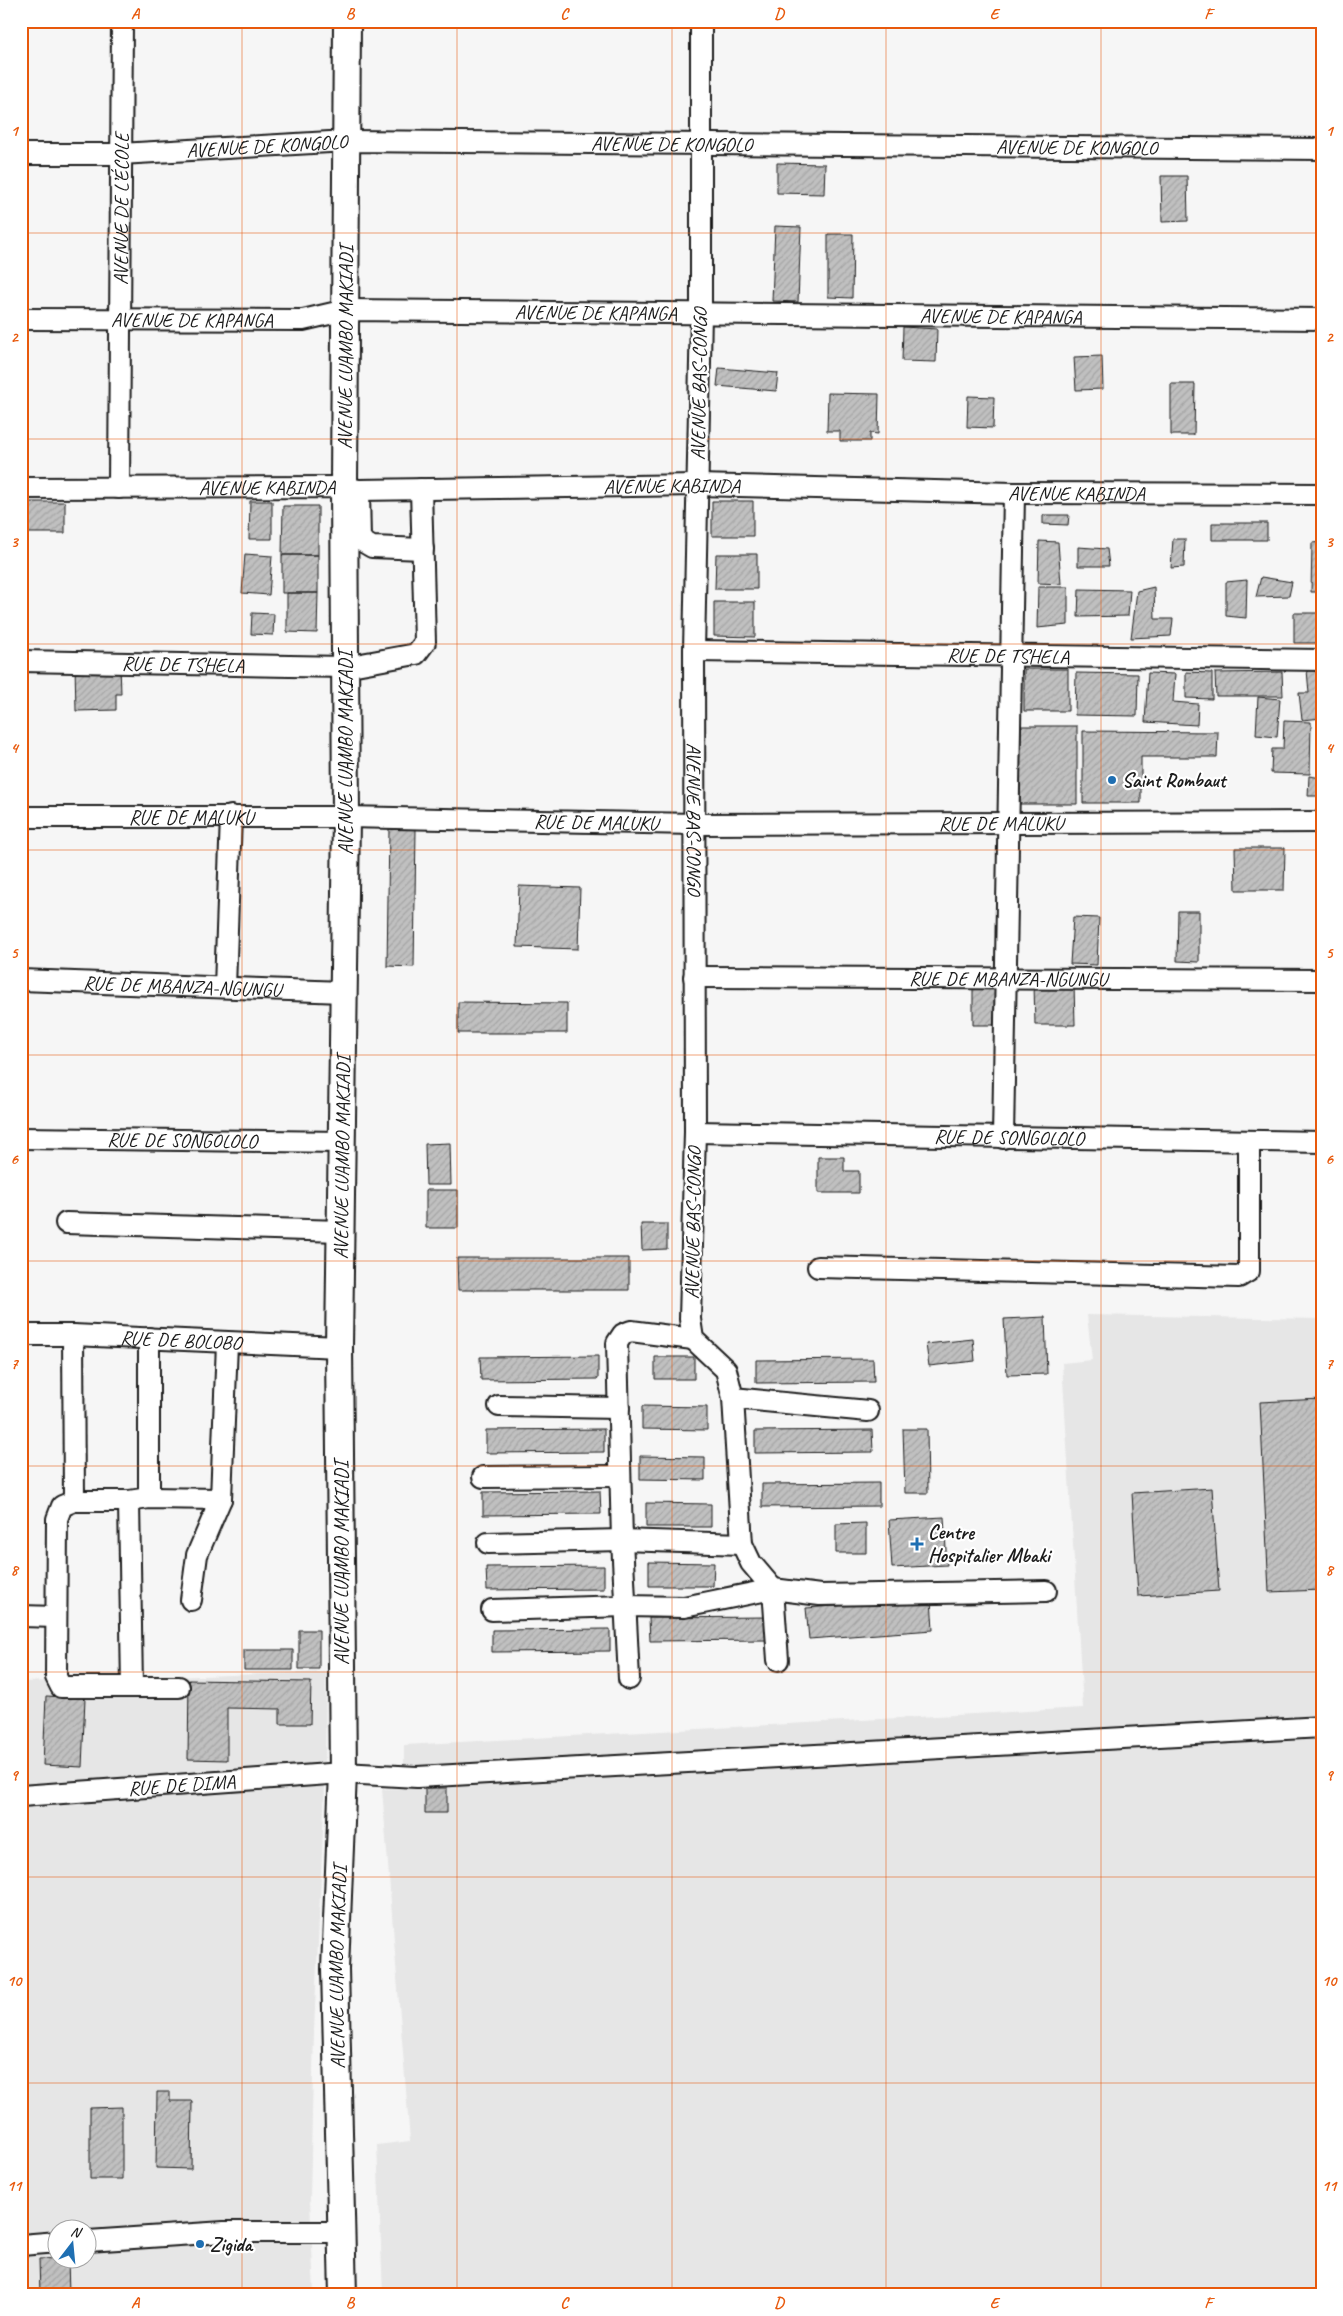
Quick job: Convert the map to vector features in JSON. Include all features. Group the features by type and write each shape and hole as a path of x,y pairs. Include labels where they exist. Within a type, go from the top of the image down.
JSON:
{"main road":[{"name":"AVENUE LUAMBO MAKIADI","path":"343,2295 335,1969 343,1773 339,1346 346,817 346,666 352,488 346,310 347,21"}],"street":[{"name":"AVENUE DE L’ÉCOLE","path":"119,488 122,21"},
{"name":"AVENUE BAS-CONGO","path":"693,1339 690,1318 695,1132 694,651 701,313 700,143 702,21"},
{"name":"AVENUE DE KONGOLO","path":"21,154 120,154 347,141 1322,149"},
{"name":"AVENUE DE KAPANGA","path":"21,319 121,321 303,320 346,310 1322,320"},
{"name":"AVENUE KABINDA","path":"21,488 421,489 697,485 1014,493 1322,494"},
{"path":"352,488 360,540 372,547 423,549"},
{"name":"RUE DE TSHELA","path":"21,661 346,666 416,654 424,642 421,489"},
{"path":"1003,1138 1014,493"},
{"name":"RUE DE TSHELA","path":"694,651 1322,660"},
{"path":"225,987 230,816"},
{"name":"RUE DE MALUKU","path":"21,817 346,817 694,824 1322,822"},
{"name":"RUE DE MBANZA-NGUNGU","path":"694,977 1322,980"},
{"name":"RUE DE MBANZA-NGUNGU","path":"21,980 343,992"},
{"name":"RUE DE SONGOLOLO","path":"695,1132 1322,1142"},
{"name":"RUE DE SONGOLOLO","path":"21,1138 342,1142"},
{"path":"818,1267 1239,1277 1249,1271 1249,1141"},
{"path":"66,1223 341,1231"},
{"path":"629,1679 622,1540 617,1343 623,1334 631,1331 693,1339 726,1370 733,1398 742,1544 751,1563 773,1589 778,1660"},
{"name":"RUE DE BOLOBO","path":"21,1335 73,1335 227,1343 339,1346"},
{"path":"73,1335 74,1501"},
{"path":"132,1687 139,1499 149,1338"},
{"path":"191,1600 197,1555 221,1499 227,1343"},
{"path":"733,1398 868,1411"},
{"path":"499,1406 619,1408"},
{"path":"483,1477 620,1476"},
{"path":"179,1686 61,1687 56,1677 57,1519 62,1506 74,1501 221,1499"},
{"path":"488,1543 622,1540 742,1544"},
{"path":"492,1610 625,1606 684,1607 773,1589 820,1595 1046,1591"},
{"path":"21,1616 56,1617"},
{"name":"RUE DE DIMA","path":"21,1796 343,1773 417,1777 1322,1727"},
{"path":"98,2240 224,2232 342,2232"},
{"path":"21,2245 48,2243"}],"shaded area":[{"path":"1087,1315 1322,1319 1322,2295 383,2295 377,2145 410,2141 382,1789 417,1788 416,1764 404,1764 404,1745 1083,1708 1062,1363 1092,1360"},
{"path":"326,1672 325,1785 314,2031 310,2199 314,2295 21,2295 21,1682"}],"building":[{"path":"777,163 825,164 824,194 777,193"},
{"path":"1161,176 1187,176 1188,221 1162,222"},
{"path":"775,226 801,227 798,302 772,301"},
{"path":"828,234 853,234 852,298 828,297"},
{"path":"903,327 937,329 936,362 902,361"},
{"path":"1102,356 1103,389 1076,390 1074,357"},
{"path":"719,368 778,373 776,391 717,386"},
{"path":"1171,384 1195,384 1194,435 1171,435"},
{"path":"828,393 879,394 878,434 870,433 870,441 840,441 840,431 827,431"},
{"path":"968,396 994,397 993,428 967,427"},
{"path":"250,501 272,501 272,539 249,539"},
{"path":"712,501 753,501 753,536 712,536"},
{"path":"21,502 65,502 65,533 21,533"},
{"path":"283,506 318,506 318,555 282,555"},
{"path":"1043,515 1069,515 1068,525 1043,524"},
{"path":"1212,523 1267,523 1267,540 1212,540"},
{"path":"1173,539 1185,539 1184,567 1171,568"},
{"path":"1039,541 1058,542 1061,584 1038,583"},
{"path":"1322,542 1322,592 1311,592 1312,543"},
{"path":"1078,547 1107,549 1109,566 1078,566"},
{"path":"245,554 272,556 269,595 242,593"},
{"path":"716,554 757,554 757,589 715,589"},
{"path":"282,555 318,555 318,593 282,593"},
{"path":"1261,577 1292,582 1289,596 1256,597"},
{"path":"1247,580 1246,618 1226,616 1226,582"},
{"path":"1038,587 1068,587 1068,625 1037,628"},
{"path":"1154,587 1155,619 1173,619 1171,636 1131,638 1137,591"},
{"path":"1079,589 1130,590 1128,616 1078,617"},
{"path":"287,593 318,593 317,633 287,632"},
{"path":"714,602 755,602 755,637 714,636"},
{"path":"252,613 274,614 273,635 251,634"},
{"path":"1294,613 1322,613 1322,643 1294,643"},
{"path":"120,665 121,694 116,694 116,710 76,711 75,666"},
{"path":"1024,669 1068,669 1068,711 1024,711"},
{"path":"1307,670 1322,671 1322,718 1302,720 1299,693 1309,693"},
{"path":"1186,672 1212,673 1212,699 1186,698"},
{"path":"1282,672 1283,696 1216,696 1215,673"},
{"path":"1076,673 1138,674 1137,716 1075,715"},
{"path":"1148,673 1175,674 1173,702 1198,704 1197,725 1145,722"},
{"path":"1258,697 1280,699 1277,737 1256,735"},
{"path":"1284,721 1311,722 1310,774 1271,773 1272,749 1283,749"},
{"path":"1021,726 1077,726 1077,804 1020,804"},
{"name":"Saint Rombaut","path":"1083,731 1218,732 1217,757 1141,757 1141,803 1083,803"},
{"path":"1309,776 1322,778 1322,796 1308,796"},
{"path":"389,829 416,829 414,967 387,966"},
{"path":"1235,848 1285,848 1284,890 1236,890"},
{"path":"519,886 580,888 578,949 517,947"},
{"path":"1178,911 1199,911 1199,962 1177,961"},
{"path":"1073,917 1099,918 1097,965 1070,964"},
{"path":"1074,984 1075,1025 1035,1025 1034,985"},
{"path":"973,986 1002,986 1002,1025 973,1025"},
{"path":"458,1002 567,1003 567,1033 458,1033"},
{"path":"450,1143 451,1185 426,1185 425,1144"},
{"path":"818,1157 844,1157 844,1171 859,1171 859,1193 818,1193"},
{"path":"426,1190 458,1190 458,1228 426,1228"},
{"path":"641,1224 667,1224 667,1249 642,1250"},
{"path":"457,1258 629,1258 629,1290 458,1290"},
{"path":"1045,1317 1047,1374 1007,1375 1004,1319"},
{"path":"973,1339 975,1361 929,1366 926,1344"},
{"path":"598,1356 598,1379 481,1380 480,1357"},
{"path":"655,1357 694,1357 694,1379 655,1379"},
{"path":"873,1359 874,1382 756,1383 756,1360"},
{"path":"1322,1399 1322,1590 1269,1592 1260,1402"},
{"path":"642,1406 707,1407 707,1430 642,1429"},
{"path":"604,1429 604,1452 486,1453 486,1430"},
{"path":"903,1429 927,1429 928,1493 905,1493"},
{"path":"872,1430 873,1452 755,1453 755,1431"},
{"path":"640,1456 705,1457 705,1480 640,1479"},
{"path":"879,1483 879,1506 762,1507 762,1484"},
{"path":"1212,1488 1219,1591 1138,1596 1132,1493"},
{"path":"600,1491 601,1514 483,1515 483,1492"},
{"path":"646,1503 711,1504 711,1527 646,1527"},
{"path":"944,1517 947,1565 892,1568 889,1520"},
{"path":"866,1523 866,1553 836,1553 836,1524"},
{"path":"649,1562 714,1563 713,1586 649,1586"},
{"path":"604,1566 604,1589 487,1590 486,1567"},
{"path":"931,1599 933,1630 809,1639 806,1608"},
{"path":"767,1617 767,1640 650,1641 649,1618"},
{"path":"610,1629 610,1651 492,1652 492,1630"},
{"path":"299,1630 319,1630 319,1669 299,1669"},
{"path":"244,1650 293,1650 293,1670 244,1670"},
{"path":"189,1680 311,1682 310,1724 280,1724 280,1709 227,1708 227,1760 188,1759"},
{"path":"46,1696 85,1698 82,1767 43,1765"},
{"path":"425,1788 447,1788 447,1813 425,1813"},
{"path":"157,2092 170,2092 170,2101 192,2101 191,2169 156,2168"},
{"path":"122,2107 122,2179 90,2179 90,2108"},
{"path":"39,2259 48,2259 48,2268 68,2268 69,2295 40,2295"}],"place":[{"name":"Saint Rombaut","path":"1112,780"},
{"name":"Centre Hospitalier Mbaki","path":"917,1544"},
{"name":"Zigida","path":"200,2244"}]}
